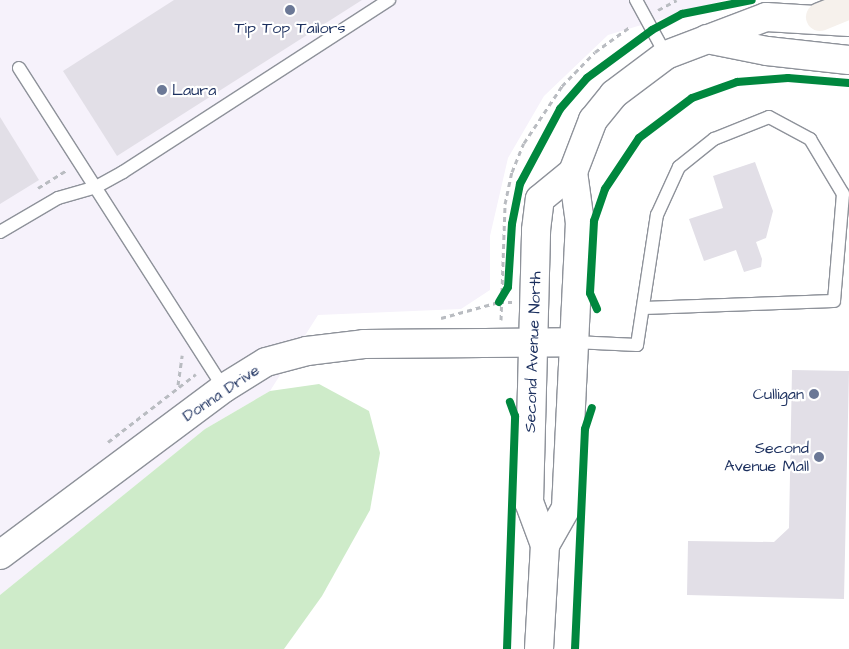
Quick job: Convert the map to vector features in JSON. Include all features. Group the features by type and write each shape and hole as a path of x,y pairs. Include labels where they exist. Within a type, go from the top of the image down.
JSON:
{"main road":[{"path":"820,17 849,5"},
{"name":"Second Avenue North","path":"544,545 566,508 580,223 573,172 593,120 614,94 666,55 706,38 766,17 820,17 849,22"},
{"path":"706,38 766,51 849,60"},
{"name":"Second Avenue North","path":"540,649 544,545 529,502 532,341 540,199 573,172"},
{"name":"Donna Drive","path":"0,555 224,388 266,362 307,351 364,344 574,342"}],"lane":[{"path":"0,232 58,198 96,187 389,0"},
{"path":"636,0 666,55"},
{"path":"20,68 224,388"},
{"path":"574,342 637,345 657,215 679,167 714,139 769,117 810,140 843,194 834,301 643,308"}],"path":[{"path":"499,302 508,287 515,208"},
{"path":"178,347 184,369 178,386"}],"shaded area":[{"path":"0,0 725,0 608,35 544,96 508,158 490,236 490,290 461,309 318,315 270,391 205,429 0,595"}],"green space":[{"path":"319,384 369,411 380,453 370,510 322,596 284,649 0,649 0,595 205,429 270,391"}],"building":[{"path":"174,0 362,0 117,156 63,71"},
{"path":"0,117 39,180 0,204"},
{"path":"755,162 773,211 766,238 756,242 762,259 761,267 744,272 736,250 704,261 689,219 723,208 713,176"},
{"name":"Second Avenue Mall","path":"792,370 849,371 844,599 687,595 688,541 774,542 789,528"}],"cycle path":[{"path":"499,302 508,287 512,224 520,184 560,109 587,78 652,30 682,14 752,0"},
{"path":"597,309 590,293 594,221 605,189 639,138 692,98 737,82 788,78 849,83"},
{"path":"507,649 515,416 510,402"},
{"path":"575,649 585,429 592,408"}],"place":[{"name":"Tip Top Tailors","path":"290,10"},
{"name":"Laura","path":"162,90"},
{"name":"Culligan","path":"814,394"},
{"name":"Second Avenue Mall","path":"819,457"}]}
